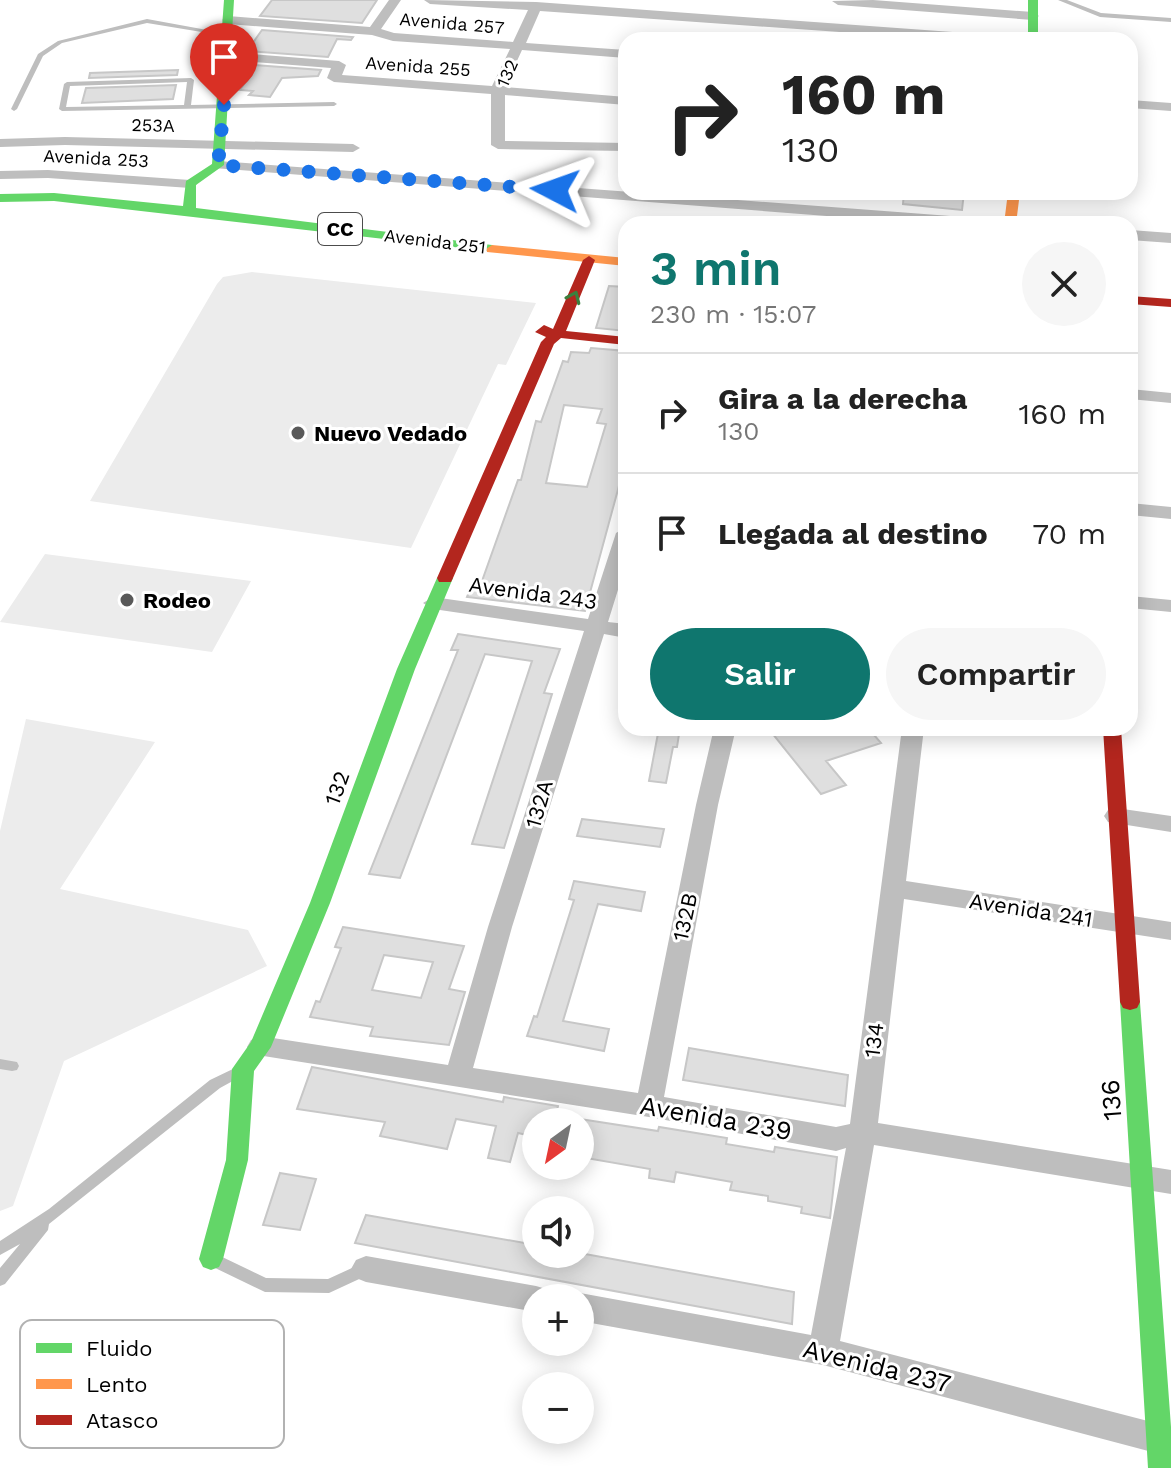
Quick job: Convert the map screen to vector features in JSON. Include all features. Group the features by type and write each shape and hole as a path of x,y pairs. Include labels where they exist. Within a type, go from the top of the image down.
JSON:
{"street":[{"path":"218,165 229,0"},
{"path":"373,31 395,0"},
{"path":"430,0 536,6 708,24 858,32"},
{"path":"838,1 1033,8 1033,32"},
{"name":"132","path":"536,6 498,89 498,145 618,147"},
{"name":"Avenida 257","path":"227,27 373,31 393,37 618,53"},
{"name":"Avenida 255","path":"227,56 339,65 334,78 618,100"},
{"path":"1138,105 1171,107"},
{"name":"253A","path":"0,143 353,148"},
{"path":"191,211 188,205 190,184 218,165 618,193"},
{"name":"Avenida 253","path":"0,175 48,174 190,184"},
{"name":"Avenida 251","path":"0,198 54,197 191,211 618,261"},
{"path":"708,200 896,216"},
{"path":"1138,236 1171,238"},
{"name":"132","path":"243,1069 260,1047 320,903 406,669 550,336 580,259"},
{"path":"1138,301 1171,303"},
{"path":"550,336 618,340"},
{"path":"1138,395 1171,398"},
{"path":"1138,510 1171,513"},
{"name":"132A","path":"458,1076 504,914 618,559"},
{"name":"Avenida 243","path":"433,603 618,630"},
{"path":"1138,603 1171,606"},
{"name":"132B","path":"649,1106 723,736"},
{"name":"134","path":"823,1351 863,1132 912,736"},
{"name":"136","path":"1112,736 1164,1450"},
{"path":"1116,816 1171,824"},
{"name":"Avenida 241","path":"891,888 1171,931"},
{"name":"Avenida 239","path":"260,1047 649,1106 836,1139 863,1132 1171,1182"},
{"path":"211,1259 237,1160 243,1069"},
{"path":"366,1269 522,1297"},
{"name":"Avenida 237","path":"594,1310 823,1351 1164,1450"}],"lane":[{"path":"1061,0 1100,15 1171,20"},
{"path":"14,109 40,55 60,42 147,21 227,27"},
{"path":"187,106 191,80 67,84 62,109 334,104"},
{"path":"0,1249 54,1213 215,1084 243,1069"},
{"path":"0,1279 54,1213"},
{"path":"211,1259 265,1285 329,1286 366,1269"}],"shaded area":[{"name":"Nuevo Vedado","path":"252,272 536,303 506,365 498,364 411,548 90,501 217,284 223,277"},
{"name":"Rodeo","path":"45,554 251,581 212,652 0,622"},
{"path":"26,719 155,742 60,889 248,930 267,966 64,1061 13,1206 0,1211 0,831"}],"building":[{"path":"272,0 377,0 362,23 260,16"},
{"path":"262,30 353,37 351,40 337,39 328,57 247,51"},
{"path":"240,64 321,70 318,76 282,78 270,97 249,95 253,91 240,90 253,71 237,70"},
{"path":"178,70 177,75 89,78 90,73"},
{"path":"176,85 173,99 82,103 86,88"},
{"path":"903,200 963,200 962,210 903,204"},
{"path":"609,286 618,287 618,330 596,328"},
{"path":"591,348 618,350 618,489 585,611 467,597 474,580 482,581 518,480 521,480 536,421 541,422 563,361 568,362 571,352 589,353","holes":["564,405 602,409 597,423 606,424 587,487 546,483"]},
{"path":"458,634 560,649 544,693 552,694 504,848 472,844 532,661 485,654 400,878 369,874 458,650 451,650"},
{"path":"657,736 679,736 677,747 673,747 666,783 649,781"},
{"path":"774,736 875,736 881,743 826,761 846,785 821,794"},
{"path":"582,819 664,829 660,847 577,836"},
{"path":"574,881 645,892 641,911 598,904 563,1021 609,1029 604,1051 527,1036 534,1016 537,1017 574,900 569,899"},
{"path":"343,927 464,946 449,989 465,992 449,1045 370,1036 373,1027 310,1017 316,1001 320,1002 341,948 335,947","holes":["384,955 433,962 421,998 372,990"]},
{"path":"689,1048 848,1075 845,1106 683,1080"},
{"path":"312,1067 503,1102 504,1097 558,1106 522,1108 522,1134 518,1133 510,1162 488,1158 496,1126 456,1119 447,1149 380,1136 385,1122 297,1109"},
{"path":"594,1121 727,1138 726,1144 774,1152 775,1147 837,1157 830,1218 801,1213 802,1207 768,1201 768,1196 730,1190 732,1182 676,1172 674,1182 649,1178 650,1169 594,1159"},
{"path":"280,1173 316,1179 300,1230 263,1225"},
{"path":"366,1215 522,1243 522,1268 594,1268 594,1256 794,1292 792,1324 594,1287 594,1284 576,1284 355,1243"}],"traffic: fast":[{"path":"191,211 188,205 190,184 218,165 229,0"},
{"path":"1033,0 1033,32"},
{"path":"0,198 54,197 191,211 492,249"},
{"path":"211,1259 237,1160 243,1069 260,1047 320,903 406,669 445,578"},
{"path":"1130,1002 1161,1468"}],"traffic: slow":[{"path":"1011,216 1013,200"},
{"path":"492,249 618,261"}],"traffic: jam":[{"path":"445,578 548,342 558,334 589,260"},
{"path":"1138,301 1171,303"},
{"path":"544,329 542,332 618,340"},
{"path":"1113,736 1130,1002"}],"place":[{"name":"Nuevo Vedado","path":"298,433"},
{"name":"Rodeo","path":"127,600"}],"route":[{"path":"224,105 218,165 555,190"}]}
